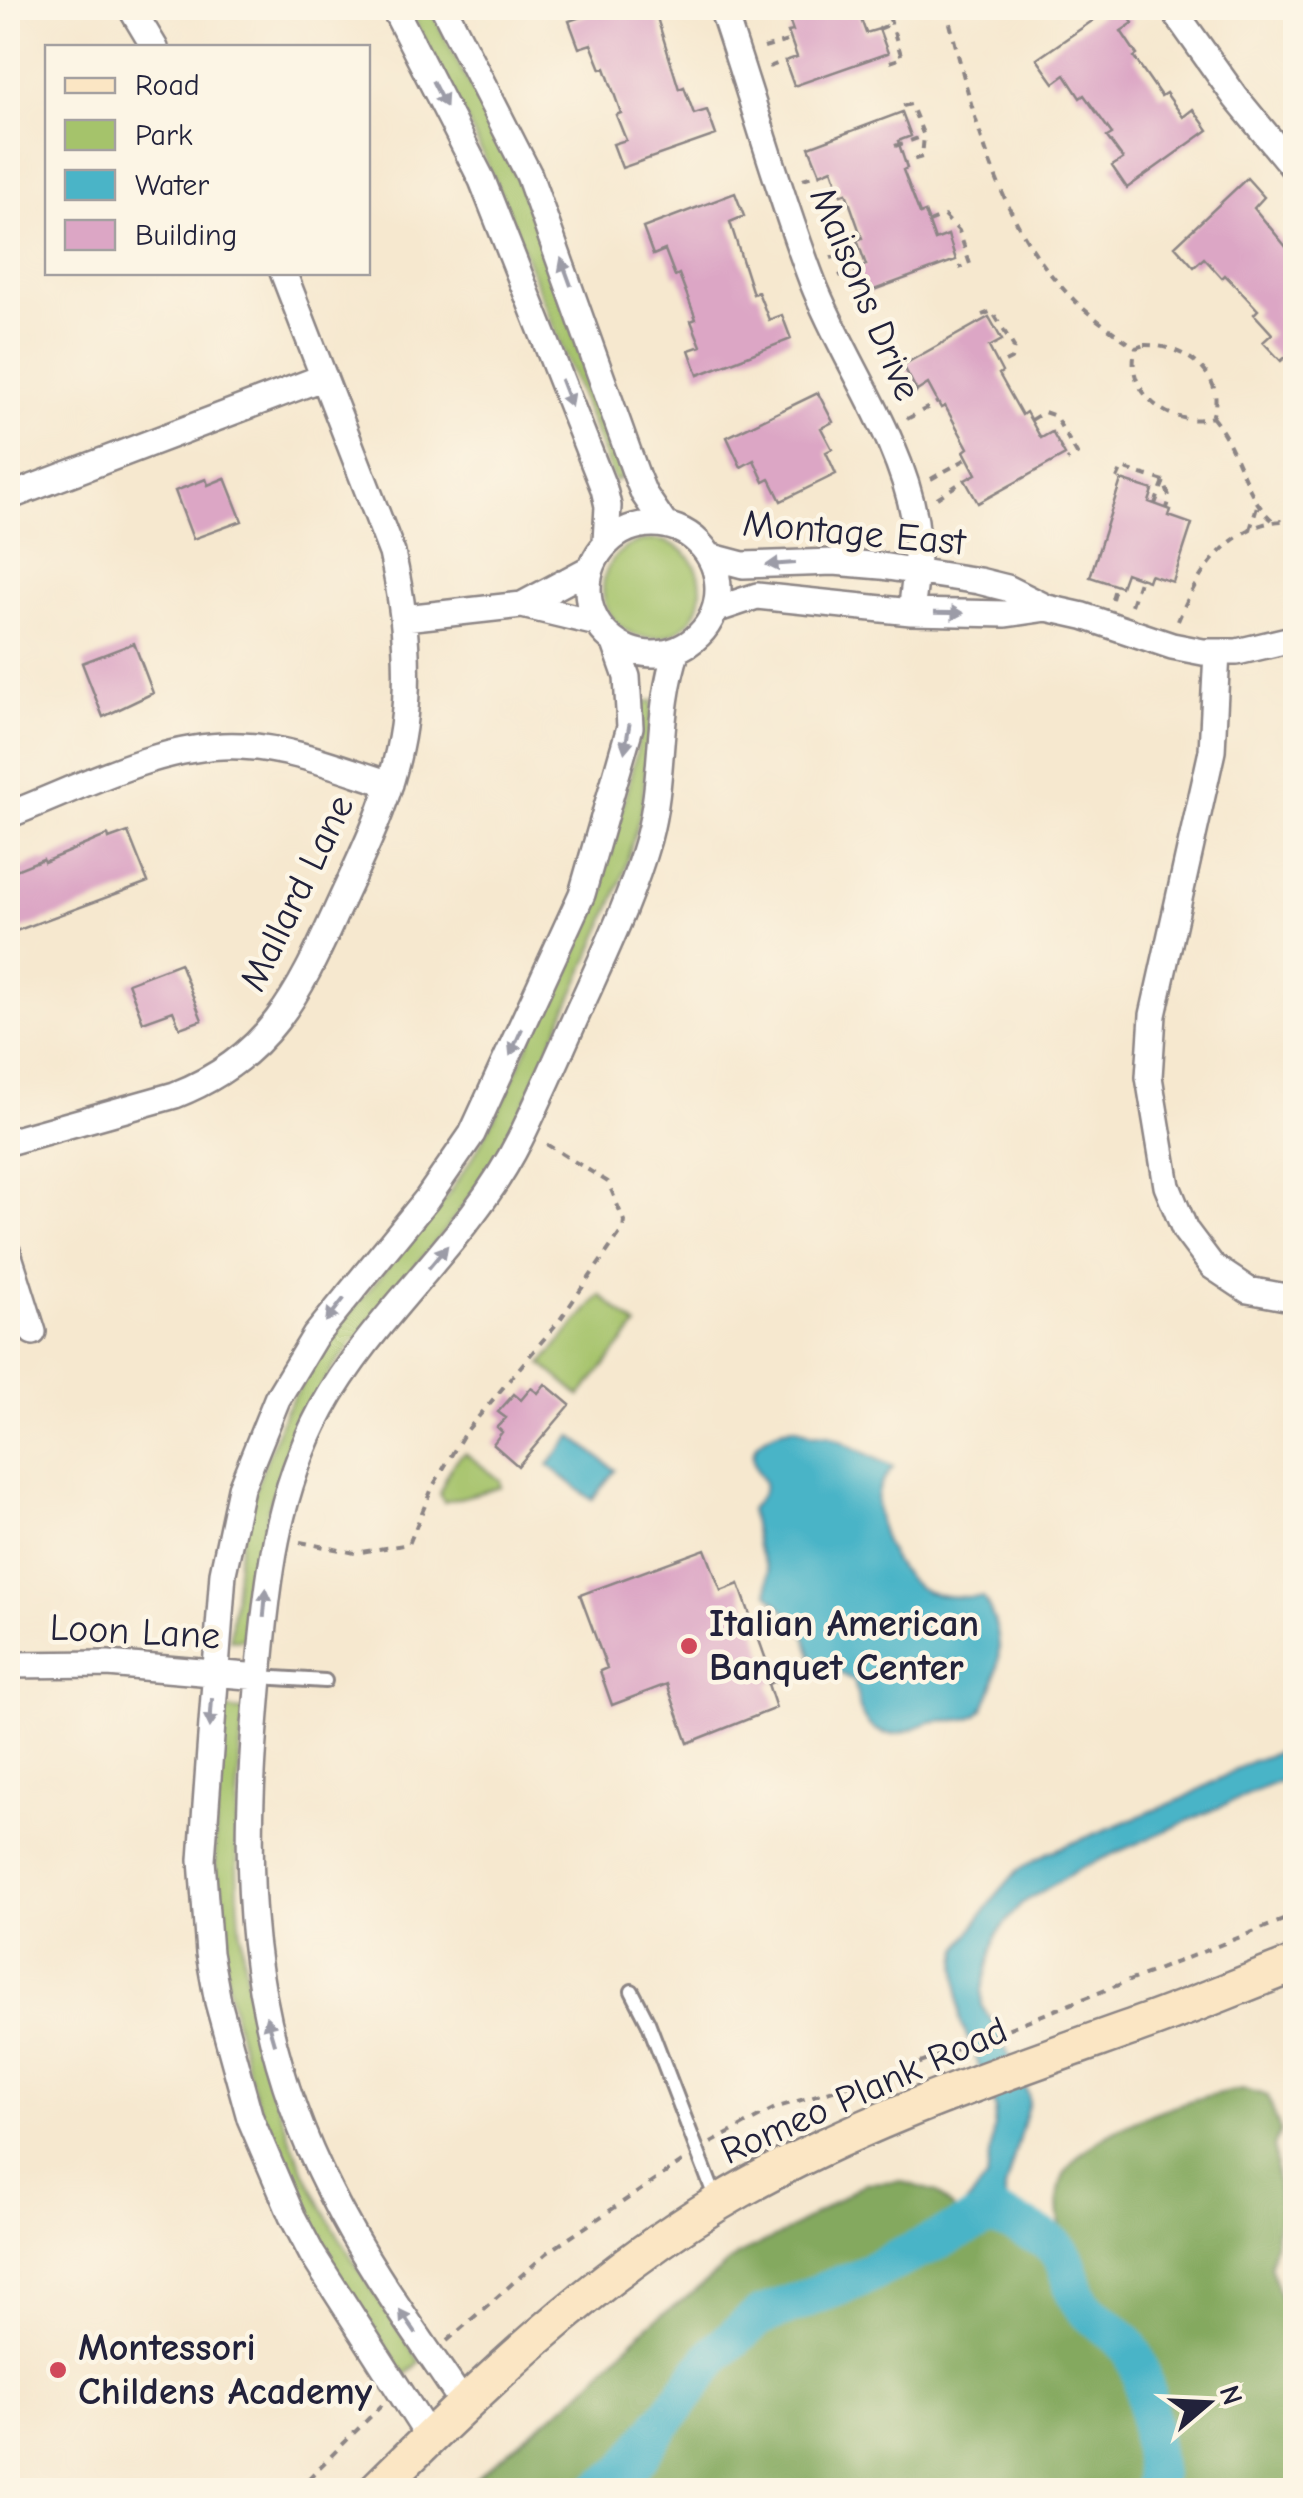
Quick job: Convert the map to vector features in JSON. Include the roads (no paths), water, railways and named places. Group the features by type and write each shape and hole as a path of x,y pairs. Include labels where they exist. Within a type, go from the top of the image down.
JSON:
{"main road":[{"name":"Romeo Plank Road","path":"376,2490 463,2404 587,2294 718,2204 837,2141 1039,2059 1296,1964"}],"street":[{"path":"131,8 154,45"},
{"path":"394,8 443,100 499,220 604,489 608,506 606,542 590,568 588,598 597,623 615,643 652,654 677,650 700,634 714,610 718,582 710,556 690,536 665,524 634,526 606,542"},
{"path":"444,8 529,176 644,494 665,524"},
{"name":"Maisons Drive","path":"722,8 780,193 814,285 900,470 915,522 916,569 911,612"},
{"path":"1172,8 1236,98 1293,163"},
{"name":"Mallard Lane","path":"8,1142 175,1095 202,1084 249,1050 292,1002 310,970 369,841 390,784 406,693 405,618 392,554 284,275"},
{"path":"8,497 324,377"},
{"name":"Montage East","path":"710,556 743,565 834,562 916,569 1006,588 1046,608 1083,616 1172,646 1217,652 1296,638"},
{"path":"522,605 590,568"},
{"name":"Montage East","path":"714,610 758,596 911,612 1006,614 1046,608"},
{"path":"405,618 522,605 597,623"},
{"path":"429,2437 312,2254 292,2216 250,2118 232,2062 209,1952 202,1860 214,1674 230,1529 256,1444 276,1399 315,1336 449,1171 472,1134 582,894 630,727 627,677 615,643"},
{"path":"463,2404 372,2267 328,2190 297,2116 266,2015 252,1924 248,1849 266,1588 279,1518 320,1412 364,1345 468,1220 496,1180 542,1094 617,926 655,806 668,682 677,650"},
{"path":"1217,652 1212,751 1153,1015 1149,1077 1167,1186 1185,1230 1212,1266 1248,1290 1296,1299"},
{"path":"8,816 162,756 218,746 274,750 390,784"},
{"path":"8,1253 33,1332"},
{"name":"Loon Lane","path":"8,1665 108,1664 259,1677"}],"lane":[{"path":"259,1677 326,1682"},
{"path":"632,1991 648,2022 718,2204"}],"water":[{"path":"795,1427 829,1435 893,1467 877,1500 881,1531 896,1562 916,1586 941,1595 983,1597 994,1621 999,1656 987,1701 974,1717 933,1721 891,1734 876,1730 863,1716 854,1681 813,1658 803,1630 768,1593 768,1571 757,1545 750,1510 764,1486 755,1467 754,1450 764,1438"},
{"path":"572,1436 615,1470 592,1500 548,1465"},
{"path":"1295,1746 1295,1774 1081,1868 1021,1904 996,1935 982,1990 982,2007 993,2022 1029,2102 1005,2189 1005,2208 1009,2210 966,2205 987,2179 996,2109 960,2020 957,1967 959,1949 993,1899 1017,1871 1047,1853 1182,1799 1250,1762"}],"waterway":[{"path":"600,2490 624,2474 717,2352 760,2316 857,2279 992,2214 1042,2237 1059,2250 1080,2301 1129,2348 1145,2391 1155,2475 1153,2490"}],"place":[{"name":"Italian American Banquet Center","path":"689,1646"},
{"name":"Montessori Childens Academy","path":"58,2370"}]}
